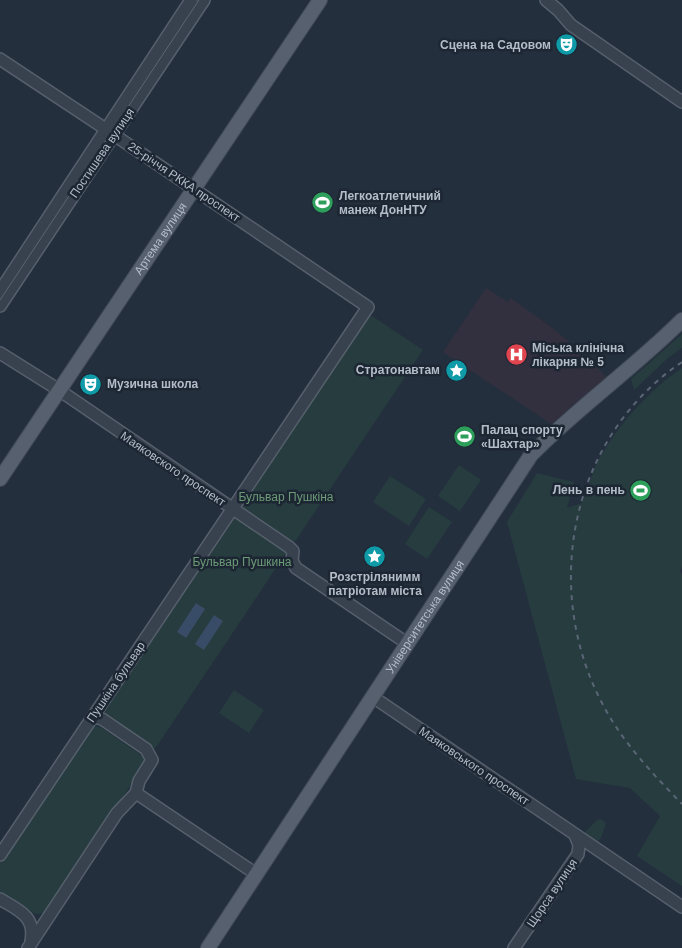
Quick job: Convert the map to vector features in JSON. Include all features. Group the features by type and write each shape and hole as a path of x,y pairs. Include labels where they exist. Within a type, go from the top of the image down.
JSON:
{"main road":[{"name":"Артема вулиця","path":"0,479 320,0"},
{"name":"Університетська вулиця","path":"208,948 531,455 552,434 664,339 682,320"}],"street":[{"name":"Постишева вулиця","path":"0,306 191,0"},
{"name":"Постишева вулиця","path":"0,291 204,0"},
{"path":"546,0 572,25 682,102"},
{"name":"25-річчя РККА проспект","path":"0,59 368,307 281,435"},
{"name":"Маяковского проспект","path":"0,353 59,390 289,547 292,551 292,561 296,568 408,644"},
{"name":"Пушкіна бульвар","path":"0,855 281,435"},
{"name":"Маяковського проспект","path":"373,697 682,907"},
{"path":"29,947 117,813 136,793 139,781 152,760 146,749 102,719 92,716"},
{"path":"136,793 256,874"},
{"name":"Щорса вулиця","path":"514,948 578,854 579,845 575,835"},
{"path":"578,854 584,848 595,848"},
{"path":"0,899 26,916 33,931 29,947"}],"shaded area":[{"name":"Міська клінічна лікарня № 5","path":"486,288 508,302 511,298 554,329 588,358 606,377 551,424 443,352"}],"green space":[{"name":"Бульвар Пушкіна","path":"372,316 423,350 296,540 292,542 244,511 242,503 369,317"},
{"path":"682,334 682,348 668,358 634,390 631,379"},
{"path":"682,368 682,567 680,571 682,575 682,886 637,856 660,816 630,788 576,779 507,522 537,473 574,482 567,508 582,503 599,459 616,433 646,397"},
{"path":"459,465 481,480 460,511 438,496"},
{"path":"390,476 426,499 409,526 373,502"},
{"path":"429,507 452,522 427,559 405,544"},
{"name":"Бульвар Пушкина","path":"235,518 285,550 286,553 157,746 151,748 103,714 104,710"},
{"path":"234,690 264,710 249,733 219,713"},
{"path":"100,727 144,757 145,763 46,913 35,914 0,891 0,863 90,728"},
{"path":"598,819 603,820 606,824 601,838 597,842 586,836 585,832"}],"water":[{"path":"196,603 205,609 186,638 177,632"},
{"path":"214,615 223,621 204,650 195,644"}],"tram line":[{"path":"0,300 199,0"}],"railway":[{"path":"682,362 644,393 614,431 592,472 578,517 571,564 573,611 583,658 602,703 628,744 682,804"}],"place":[{"name":"Сцена на Садовом","path":"567,45"},
{"name":"Легкоатлетичний манеж ДонНТУ","path":"323,203"},
{"name":"Міська клінічна лікарня № 5","path":"516,355"},
{"name":"Стратонавтам","path":"456,370"},
{"name":"Музична школа","path":"91,384"},
{"name":"Палац спорту «Шахтар»","path":"465,437"},
{"name":"Лень в пень","path":"641,490"},
{"name":"Розстрілянимм патріотам міста","path":"375,556"}]}
